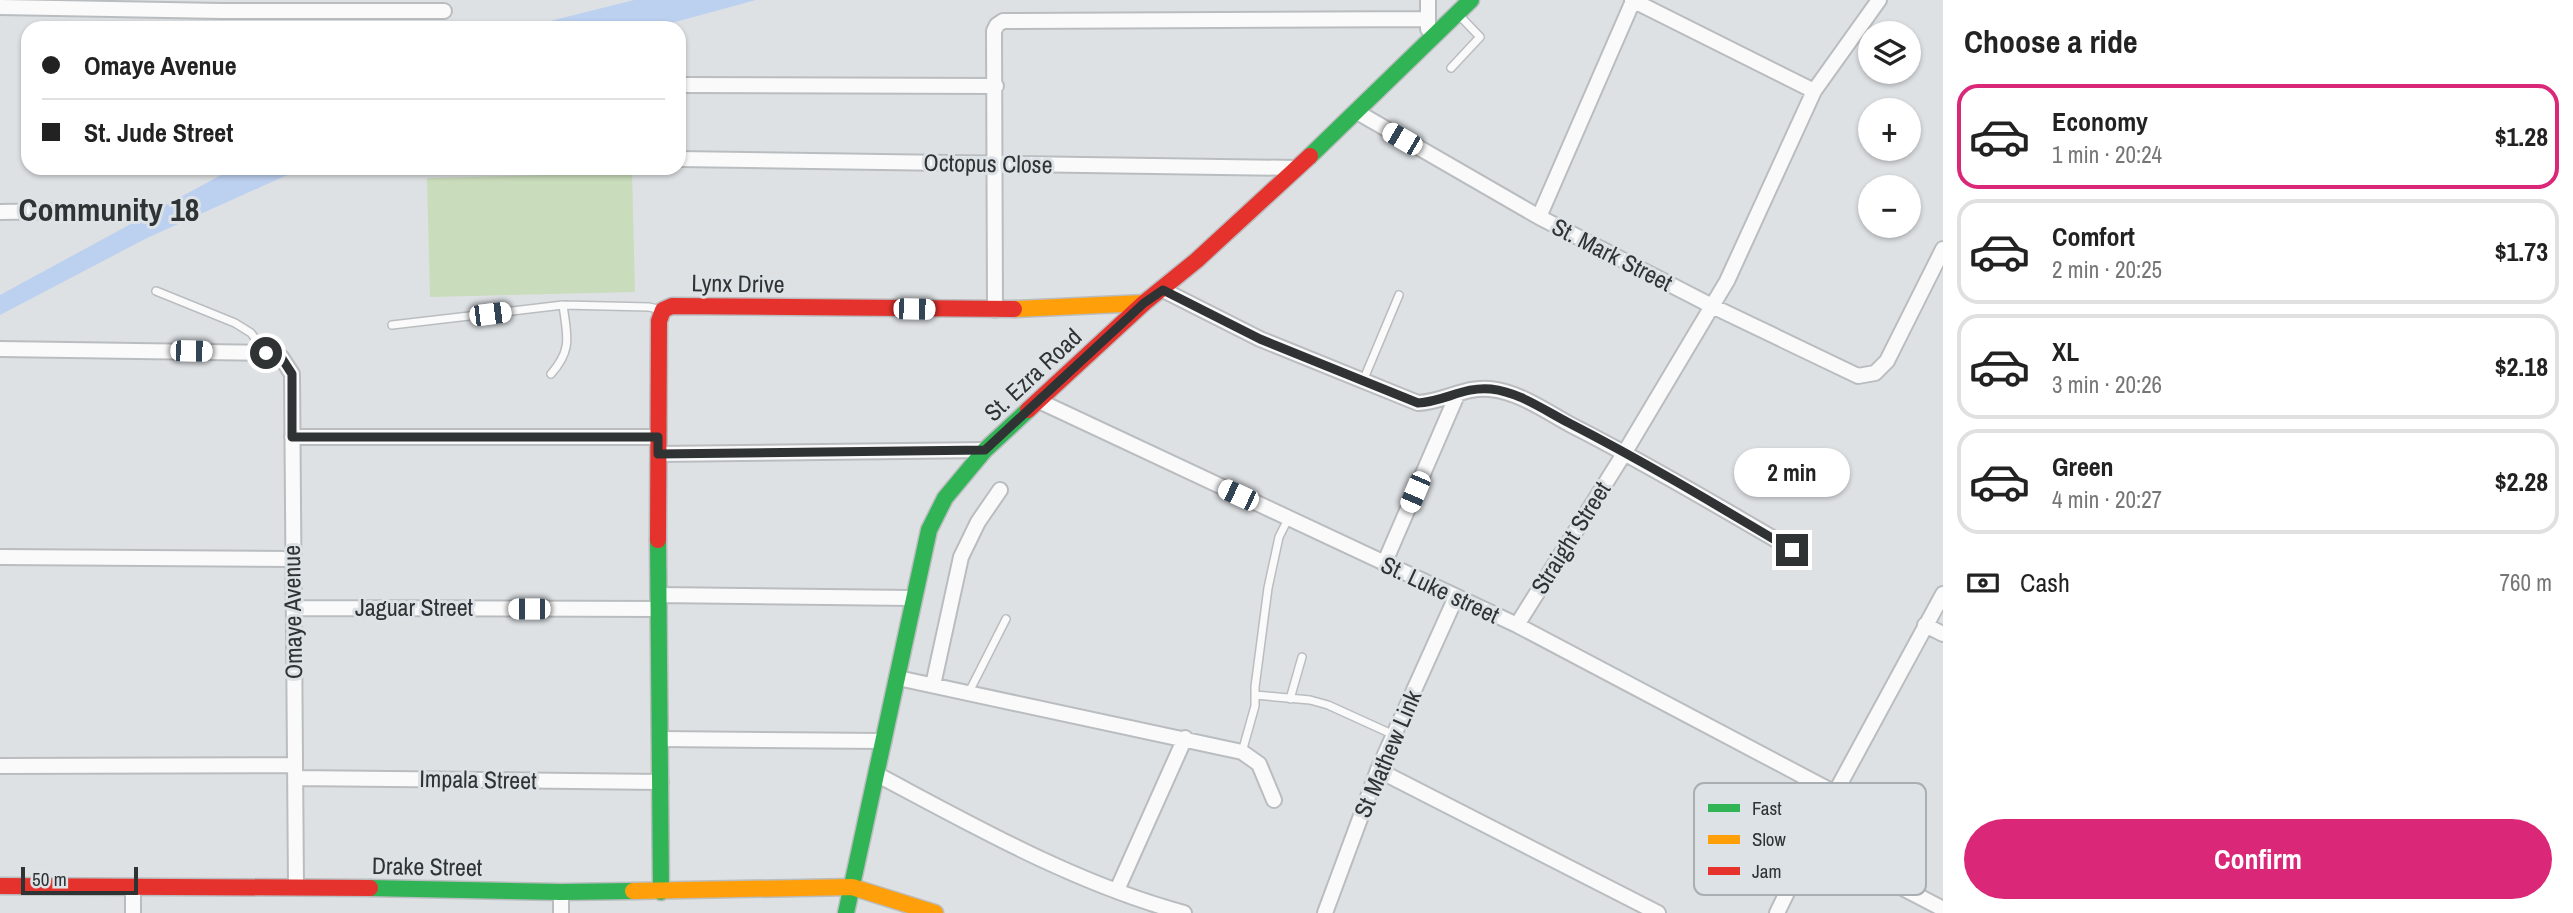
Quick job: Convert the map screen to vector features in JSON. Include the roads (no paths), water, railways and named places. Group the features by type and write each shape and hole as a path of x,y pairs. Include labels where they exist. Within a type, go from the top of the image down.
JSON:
{"street":[{"path":"1428,0 1429,41"},
{"name":"St. Ezra Road","path":"846,913 878,775 912,598 929,530 945,498 985,450 1144,303 1163,290 1357,113 1471,0"},
{"path":"1539,217 1633,0 1814,91"},
{"name":"Straight Street","path":"1517,625 1727,281 1814,91 1879,0"},
{"path":"0,7 222,6 444,11"},
{"path":"995,310 994,31 997,24 1003,21 1428,19"},
{"path":"686,85 996,86"},
{"name":"St. Mark Street","path":"1357,113 1539,217 1712,306 1858,376 1875,373 1887,360 1943,248"},
{"name":"Octopus Close","path":"686,159 1297,168"},
{"path":"0,212 66,211"},
{"path":"1163,290 1260,339 1418,403 1435,402 1473,389 1490,389 1513,394 1625,452 1792,550"},
{"name":"Lynx Drive","path":"661,892 658,437 659,321 663,310 672,306 995,310 1144,303"},
{"path":"0,349 266,353"},
{"name":"Omaye Avenue","path":"266,353 281,357 292,374 291,559 295,608 296,887"},
{"path":"1384,564 1457,395"},
{"name":"St. Luke street","path":"1038,401 1517,625 1816,783"},
{"path":"292,437 658,437"},
{"path":"658,454 985,450"},
{"path":"933,685 961,557 978,522 1000,490"},
{"path":"0,557 291,559"},
{"path":"1840,783 1943,594"},
{"name":"St Mathew Link","path":"1325,913 1378,770 1456,597"},
{"name":"Jaguar Street","path":"295,608 912,598"},
{"path":"1925,625 1943,634"},
{"path":"898,678 1242,752 1259,764 1274,800"},
{"path":"1117,890 1185,738"},
{"path":"661,739 884,741"},
{"name":"Impala Street","path":"0,766 294,771 661,782"},
{"path":"1378,770 1658,913"},
{"path":"878,775 1007,844 1145,903 1184,913"},
{"name":"Drake Street","path":"0,886 296,887 561,892 852,887 935,913"},
{"path":"133,913 134,887"},
{"path":"561,892 561,913"},
{"path":"1777,913 1786,895"},
{"path":"1916,895 1943,909"}],"lane":[{"path":"1451,68 1480,37 1457,13"},
{"path":"156,291 235,323 251,333 266,353"},
{"path":"1362,382 1399,295"},
{"path":"392,325 563,305 649,307 663,310"},
{"path":"551,374 566,352 568,337 563,305"},
{"path":"1242,752 1253,719 1268,588 1279,537 1288,519"},
{"path":"969,692 1006,619"},
{"path":"1290,699 1302,657"},
{"path":"1255,695 1328,705 1394,736"}],"water":[{"path":"634,0 756,0 679,21 552,21"},
{"path":"221,175 287,175 147,238 0,315 0,295"}],"district":[{"name":"Community 18","path":"109,210"}]}
